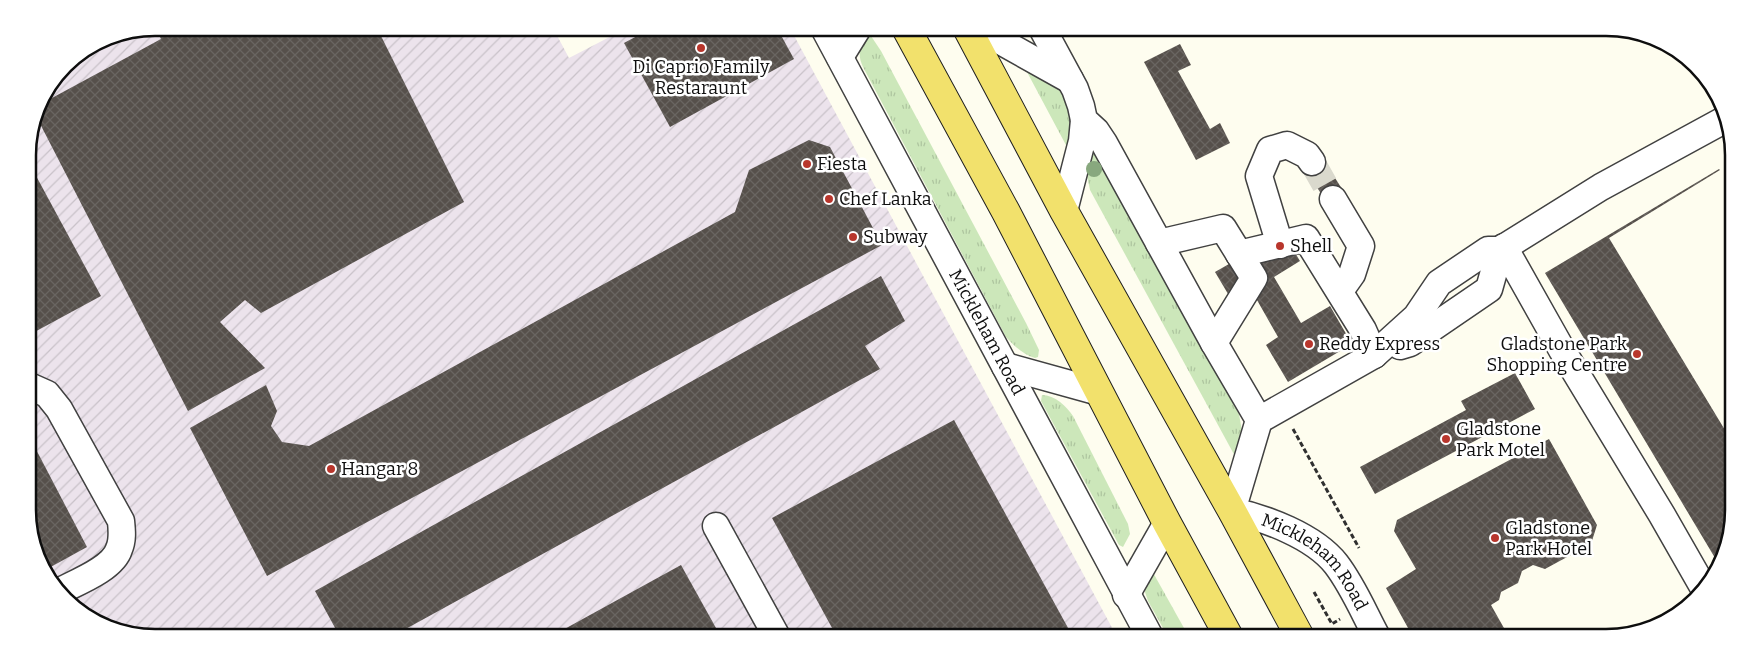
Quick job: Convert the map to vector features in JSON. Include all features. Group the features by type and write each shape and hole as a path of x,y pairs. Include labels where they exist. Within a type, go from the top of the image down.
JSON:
{"main road":[{"path":"910,36 1006,212 1167,523 1224,628"},
{"name":"Mickleham Road","path":"971,36 1064,211 1232,510 1295,628"}],"street":[{"name":"Mickleham Road","path":"828,36 1145,628"},
{"path":"840,58 853,36"},
{"path":"991,36 1070,80"},
{"path":"1046,36 1082,106 1084,120 1082,141 1064,211"},
{"path":"1084,120 1096,131 1104,143 1214,343 1259,420 1374,354 1410,343 1489,289 1502,248 1600,188 1719,122"},
{"path":"1280,245 1259,176 1270,150 1287,145 1307,155 1312,162"},
{"path":"1333,199 1361,246 1352,274 1340,291"},
{"path":"1159,243 1223,228 1254,278 1214,343"},
{"path":"1239,254 1306,238 1363,330 1374,354"},
{"path":"1502,248 1700,582"},
{"path":"1005,366 1099,392"},
{"path":"36,389 47,394 59,409 121,522 122,536 119,551 110,562 98,571 66,588"},
{"name":"Mickleham Road","path":"1259,420 1232,510 1280,525 1323,551 1340,569 1372,628"},
{"path":"1126,595 1167,523"},
{"path":"716,526 772,629"}],"path":[{"path":"1314,592 1332,624 1341,618 1344,625"}],"shaded area":[{"path":"155,36 557,36 569,58 612,36 794,36 1112,628 155,629 139,628 102,617 77,599 56,576 48,563 43,548 37,526 36,510 37,139 45,109 56,89 77,66 95,52 124,40"}],"green space":[{"path":"867,36 871,36 881,51 1026,323 1039,350 1038,357 1031,357 1023,352 1006,337 863,67 860,49"},
{"path":"1029,70 1055,85 1070,102 1072,122 1069,148 1027,72"},
{"path":"1092,148 1239,414 1242,431 1236,458 1090,190 1086,171"},
{"path":"1042,395 1047,395 1060,402 1073,416 1128,524 1130,534 1123,547 1119,545 1041,401"},
{"path":"1151,569 1184,628 1163,628 1148,601 1144,589"}],"building":[{"path":"160,36 381,36 464,202 261,313 245,300 220,322 265,368 188,411 40,124 50,99 161,39"},
{"path":"637,36 781,36 794,59 670,127 624,43"},
{"path":"1180,44 1191,65 1178,71 1210,129 1220,123 1230,143 1196,160 1144,62"},
{"path":"809,140 830,147 882,245 267,576 190,428 266,385 277,411 271,426 282,442 309,446 735,212 749,170"},
{"path":"1321,156 1344,192 1327,203 1304,167"},
{"name":"Gladstone Park Shopping Centre","path":"1720,170 1609,238 1725,430 1724,526 1715,558 1545,273"},
{"path":"37,177 101,296 36,331"},
{"path":"1283,233 1300,261 1274,277 1301,323 1330,306 1352,344 1288,382 1266,345 1278,337 1253,293 1234,304 1215,272"},
{"path":"881,276 905,321 865,346 880,369 406,629 336,629 315,591"},
{"name":"Gladstone Park Motel","path":"1515,373 1535,409 1375,494 1360,467 1466,410 1461,401"},
{"path":"954,420 1068,628 832,629 772,518"},
{"name":"Gladstone Park Hotel","path":"1549,439 1597,525 1591,544 1545,569 1533,565 1522,571 1518,583 1501,592 1499,600 1491,605 1504,628 1408,628 1386,588 1416,569 1394,531 1397,520"},
{"path":"36,450 87,547 51,567 48,563 37,526"},
{"path":"681,565 716,629 565,629"}],"tunnel":[{"path":"1312,162 1333,199"}],"place":[{"name":"Di Caprio Family Restaraunt","path":"701,48"},
{"name":"Fiesta","path":"807,164"},
{"name":"Chef Lanka","path":"829,199"},
{"name":"Subway","path":"853,237"},
{"name":"Shell","path":"1280,246"},
{"name":"Reddy Express","path":"1309,344"},
{"name":"Gladstone Park Shopping Centre","path":"1637,354"},
{"name":"Gladstone Park Motel","path":"1446,439"},
{"name":"Hangar 8","path":"331,469"},
{"name":"Gladstone Park Hotel","path":"1495,538"}]}
